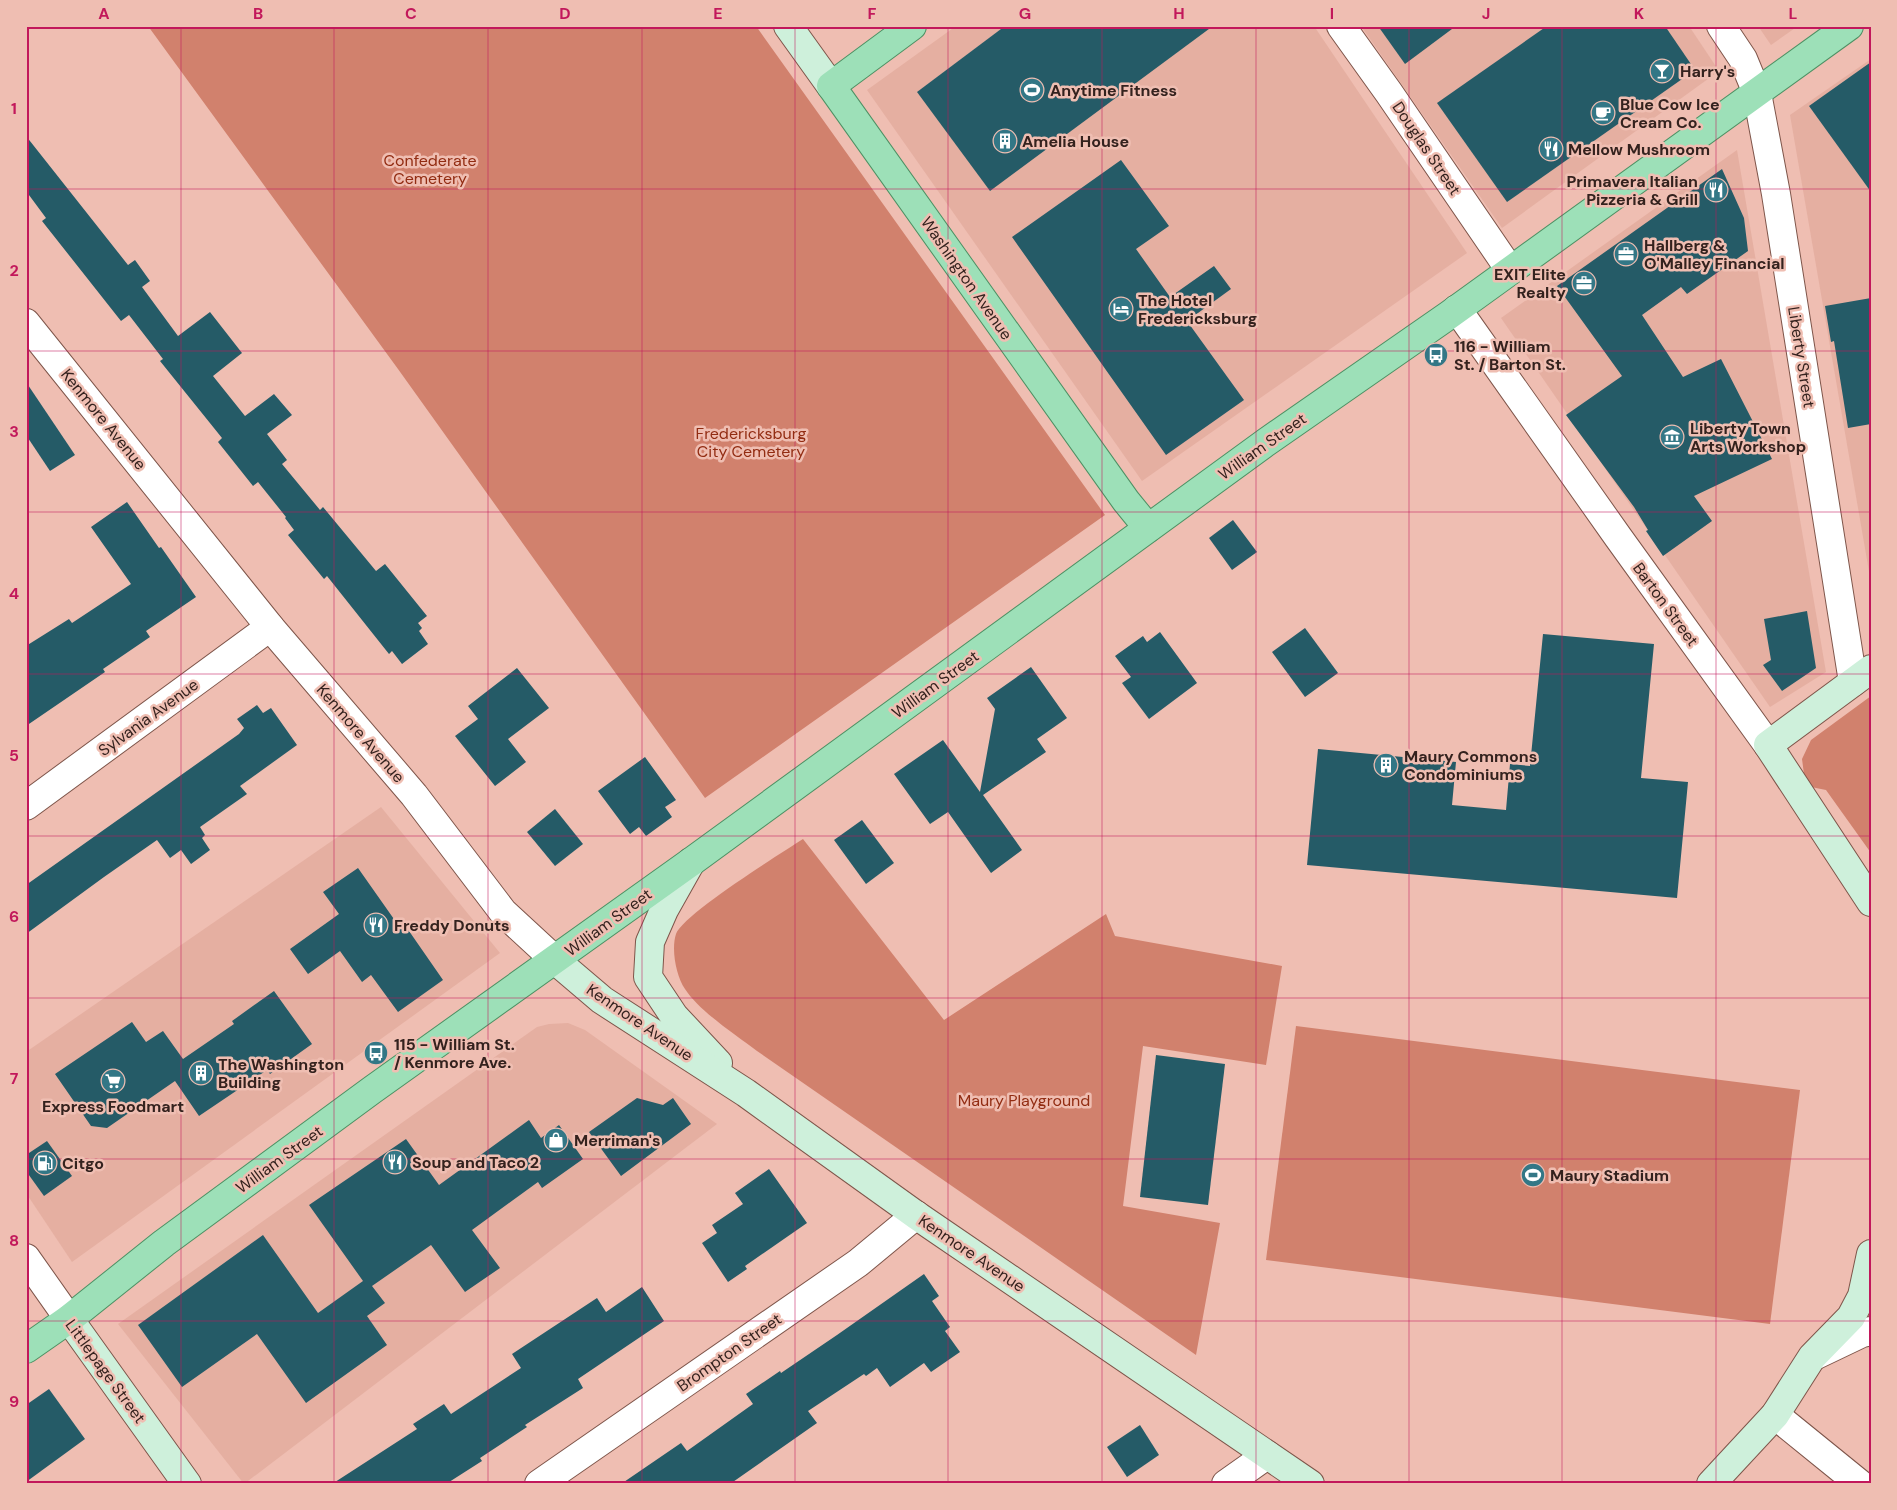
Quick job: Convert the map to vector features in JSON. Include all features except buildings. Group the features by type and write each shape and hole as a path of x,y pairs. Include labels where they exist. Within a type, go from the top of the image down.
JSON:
{"main road":[{"path":"831,86 912,26"},
{"name":"William Street","path":"26,1349 69,1319 160,1246 480,1012 691,862 1265,443 1457,309 1849,26"},
{"name":"Washington Avenue","path":"831,86 1126,501 1148,528"}],"street":[{"name":"Washington Avenue","path":"788,26 831,86"},
{"name":"Douglas Street","path":"1341,26 1510,270"},
{"name":"Liberty Street","path":"1721,26 1743,59 1757,93 1862,676"},
{"name":"Barton Street","path":"1457,309 1768,745 1871,902"},
{"name":"Kenmore Avenue","path":"26,323 270,627 414,795 503,912 555,960 602,1000 746,1093 916,1215 1310,1484"},
{"name":"Sylvania Avenue","path":"26,806 270,627"},
{"path":"1768,745 1862,676"},
{"path":"691,862 664,910 650,942 648,977 674,1016 746,1093"},
{"name":"Brompton Street","path":"539,1484 858,1262 916,1215"},
{"path":"1711,1484 1775,1415 1812,1357 1851,1316 1862,1296 1871,1254"},
{"name":"Littlepage Street","path":"26,1258 187,1484"},
{"path":"1812,1357 1862,1333 1871,1331"},
{"path":"1775,1415 1860,1484"},
{"path":"1226,1484 1267,1455"}],"shaded area":[{"path":"956,26 1314,26 1467,253 1142,481 867,90"},
{"path":"1361,26 1689,26 1719,71 1502,228"},
{"path":"1758,26 1798,26 1771,45"},
{"path":"1871,59 1871,583 1790,115"},
{"path":"1737,150 1826,672 1770,707 1501,318"},
{"path":"381,807 500,953 72,1262 26,1193 26,1052"},
{"path":"568,1023 585,1030 717,1124 244,1484 118,1324 537,1027"}],"green space":[{"name":"Fredericksburg City Cemetery","path":"148,26 756,26 1105,515 705,798 398,369"},
{"path":"1871,696 1871,853 1826,790 1811,787 1804,774 1802,759 1811,740"},
{"name":"Maury Playground","path":"803,839 944,1020 1106,914 1115,936 1282,966 1266,1065 1143,1046 1123,1206 1220,1223 1196,1355 757,1051 718,1022 691,997 682,984 677,970 674,955 676,934 683,925 713,899"},
{"name":"Maury Stadium","path":"1296,1026 1800,1090 1770,1324 1266,1260"}],"place":[{"name":"Harry's","path":"1662,71"},
{"name":"Anytime Fitness","path":"1032,90"},
{"name":"Blue Cow Ice Cream Co.","path":"1603,113"},
{"name":"Amelia House","path":"1005,141"},
{"name":"Mellow Mushroom","path":"1551,149"},
{"name":"Primavera Italian Pizzeria & Grill","path":"1716,190"},
{"name":"Hallberg & O'Malley Financial","path":"1626,254"},
{"name":"EXIT Elite Realty","path":"1584,283"},
{"name":"The Hotel Fredericksburg","path":"1121,309"},
{"name":"116 - William St. / Barton St.","path":"1436,355"},
{"name":"Liberty Town Arts Workshop","path":"1672,437"},
{"name":"Maury Commons Condominiums","path":"1386,765"},
{"name":"Freddy Donuts","path":"376,925"},
{"name":"115 - William St. / Kenmore Ave.","path":"376,1053"},
{"name":"The Washington Building","path":"201,1073"},
{"name":"Express Foodmart","path":"113,1081"},
{"name":"Merriman's","path":"556,1140"},
{"name":"Soup and Taco 2","path":"395,1162"},
{"name":"Citgo","path":"45,1163"},
{"name":"Maury Stadium","path":"1533,1175"}],"park label":[{"name":"Confederate Cemetery","path":"430,169"}]}
